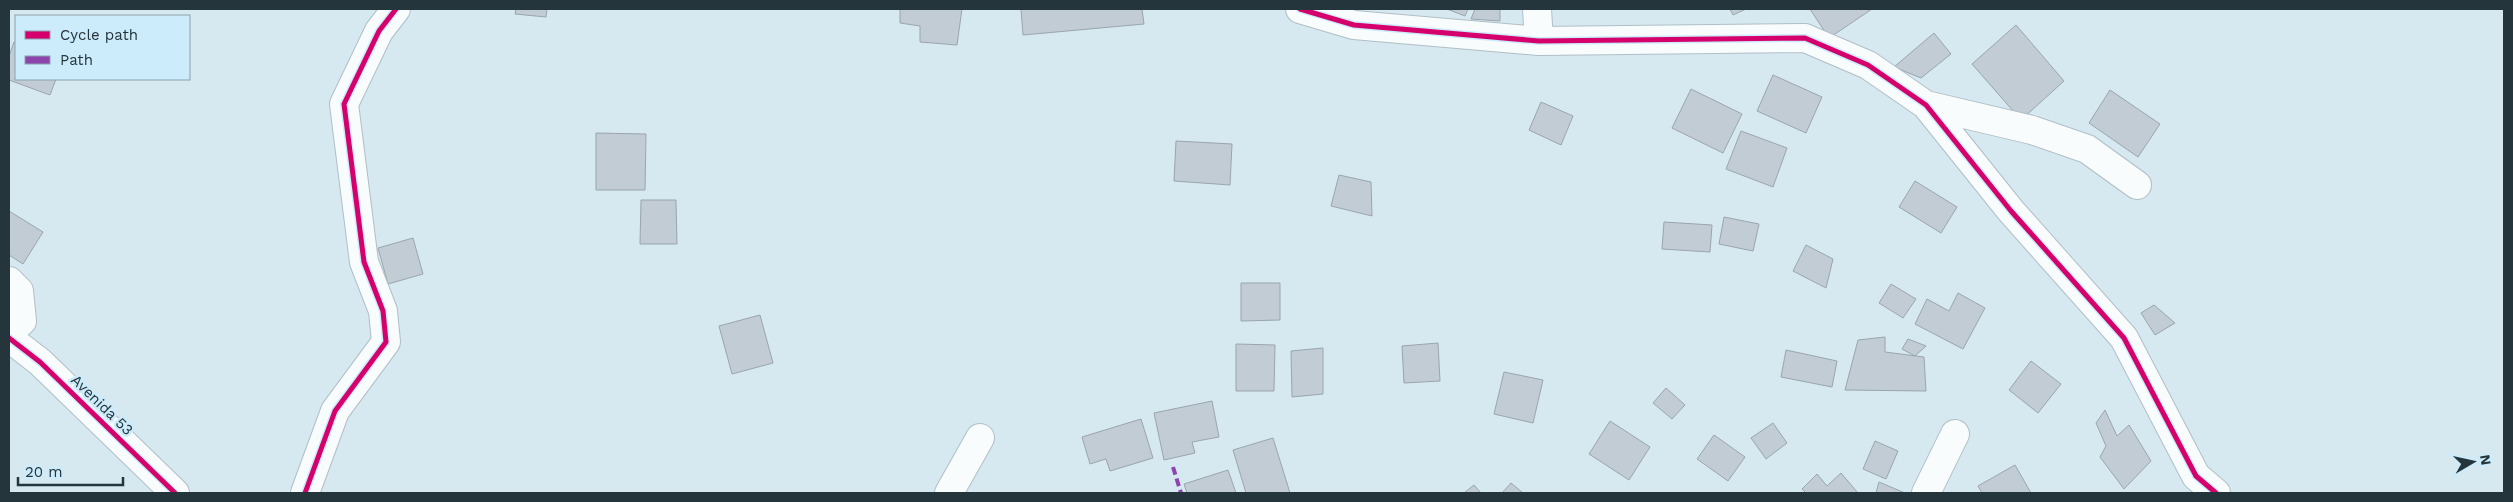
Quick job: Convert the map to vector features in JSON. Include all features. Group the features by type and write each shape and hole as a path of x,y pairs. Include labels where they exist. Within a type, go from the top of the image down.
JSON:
{"street":[{"path":"304,493 336,411 386,342 383,311 364,262 344,104 379,31 396,9"},
{"path":"1300,9 1354,25 1539,41 1805,38 1868,65 1926,105 2011,211 2124,338 2196,476 2216,493"},
{"path":"1538,9 1539,41"},
{"path":"1926,105 2032,130 2087,149 2137,185"},
{"name":"Avenida 53","path":"9,281 18,290 13,330 40,362 175,493"},
{"path":"1926,493 1955,434"},
{"path":"949,493 980,438"}],"building":[{"path":"516,9 547,9 546,17 515,14"},
{"path":"900,9 962,9 957,45 920,42 920,26 900,23"},
{"path":"1021,9 1142,9 1144,24 1023,35"},
{"path":"1447,9 1468,9 1465,16"},
{"path":"1475,9 1500,9 1500,21 1471,19"},
{"path":"1730,9 1746,9 1733,15"},
{"path":"1810,9 1872,9 1829,38"},
{"path":"2016,25 2064,81 2021,120 1972,64"},
{"path":"1934,33 1951,54 1921,78 1894,67"},
{"path":"14,42 15,80 56,80 50,95 9,80 9,56"},
{"path":"1773,75 1822,97 1806,133 1757,111"},
{"path":"1691,89 1742,114 1723,153 1672,128"},
{"path":"2110,90 2160,124 2138,157 2089,123"},
{"path":"1541,102 1573,116 1561,145 1529,130"},
{"path":"1741,131 1787,148 1773,187 1726,169"},
{"path":"596,133 646,134 645,190 596,190"},
{"path":"1176,141 1232,144 1230,185 1174,181"},
{"path":"1339,175 1371,182 1372,216 1331,206"},
{"path":"1915,181 1957,207 1941,233 1899,207"},
{"path":"641,200 676,200 677,244 640,244"},
{"path":"9,211 43,232 23,264 9,255"},
{"path":"1724,217 1759,224 1753,251 1719,244"},
{"path":"1664,222 1712,225 1710,252 1662,249"},
{"path":"413,238 423,274 388,284 378,248"},
{"path":"1806,245 1833,259 1826,288 1793,271"},
{"path":"1241,283 1280,283 1280,320 1241,321"},
{"path":"1891,284 1916,299 1903,318 1879,303"},
{"path":"1958,293 1985,308 1963,349 1915,324 1927,299 1949,311"},
{"path":"2154,305 2175,323 2155,335 2141,313"},
{"path":"760,315 773,363 732,374 719,326"},
{"path":"1885,337 1885,352 1924,357 1926,391 1845,390 1858,340"},
{"path":"1908,339 1926,346 1915,356 1902,349"},
{"path":"1438,343 1440,381 1404,383 1402,346"},
{"path":"1236,344 1275,345 1274,391 1236,391"},
{"path":"1323,348 1323,394 1292,397 1291,351"},
{"path":"1786,350 1837,361 1832,387 1781,377"},
{"path":"2031,361 2061,384 2038,413 2009,390"},
{"path":"1504,372 1543,380 1533,423 1494,414"},
{"path":"1666,388 1685,405 1672,419 1653,403"},
{"path":"1212,401 1219,437 1192,442 1195,453 1164,460 1154,413"},
{"path":"2105,410 2117,436 2129,425 2151,461 2124,489 2100,457 2106,446 2096,423"},
{"path":"1141,419 1153,458 1110,471 1106,459 1090,464 1082,437"},
{"path":"1610,421 1650,447 1629,480 1589,454"},
{"path":"1773,423 1787,443 1766,459 1751,438"},
{"path":"1714,435 1745,457 1728,481 1697,459"},
{"path":"1273,438 1290,493 1246,493 1233,450"},
{"path":"1875,441 1898,451 1886,479 1863,469"},
{"path":"2015,465 2031,493 1982,493 1978,486"},
{"path":"1228,470 1236,493 1187,493 1184,484"},
{"path":"1841,473 1858,493 1806,493 1802,489 1817,474 1827,486"},
{"path":"1879,482 1905,493 1876,493"},
{"path":"1511,483 1523,493 1502,493"},
{"path":"1474,485 1481,493 1464,493"}],"marked path":[{"path":"1173,467 1181,493"}],"cycle path":[{"path":"305,493 335,411 386,342 383,311 364,262 344,104 379,31 396,9"},
{"path":"1300,9 1354,25 1539,41 1805,38 1868,65 1926,105 2011,211 2124,338 2196,476 2216,493"},
{"path":"9,338 40,362 175,493"}]}
